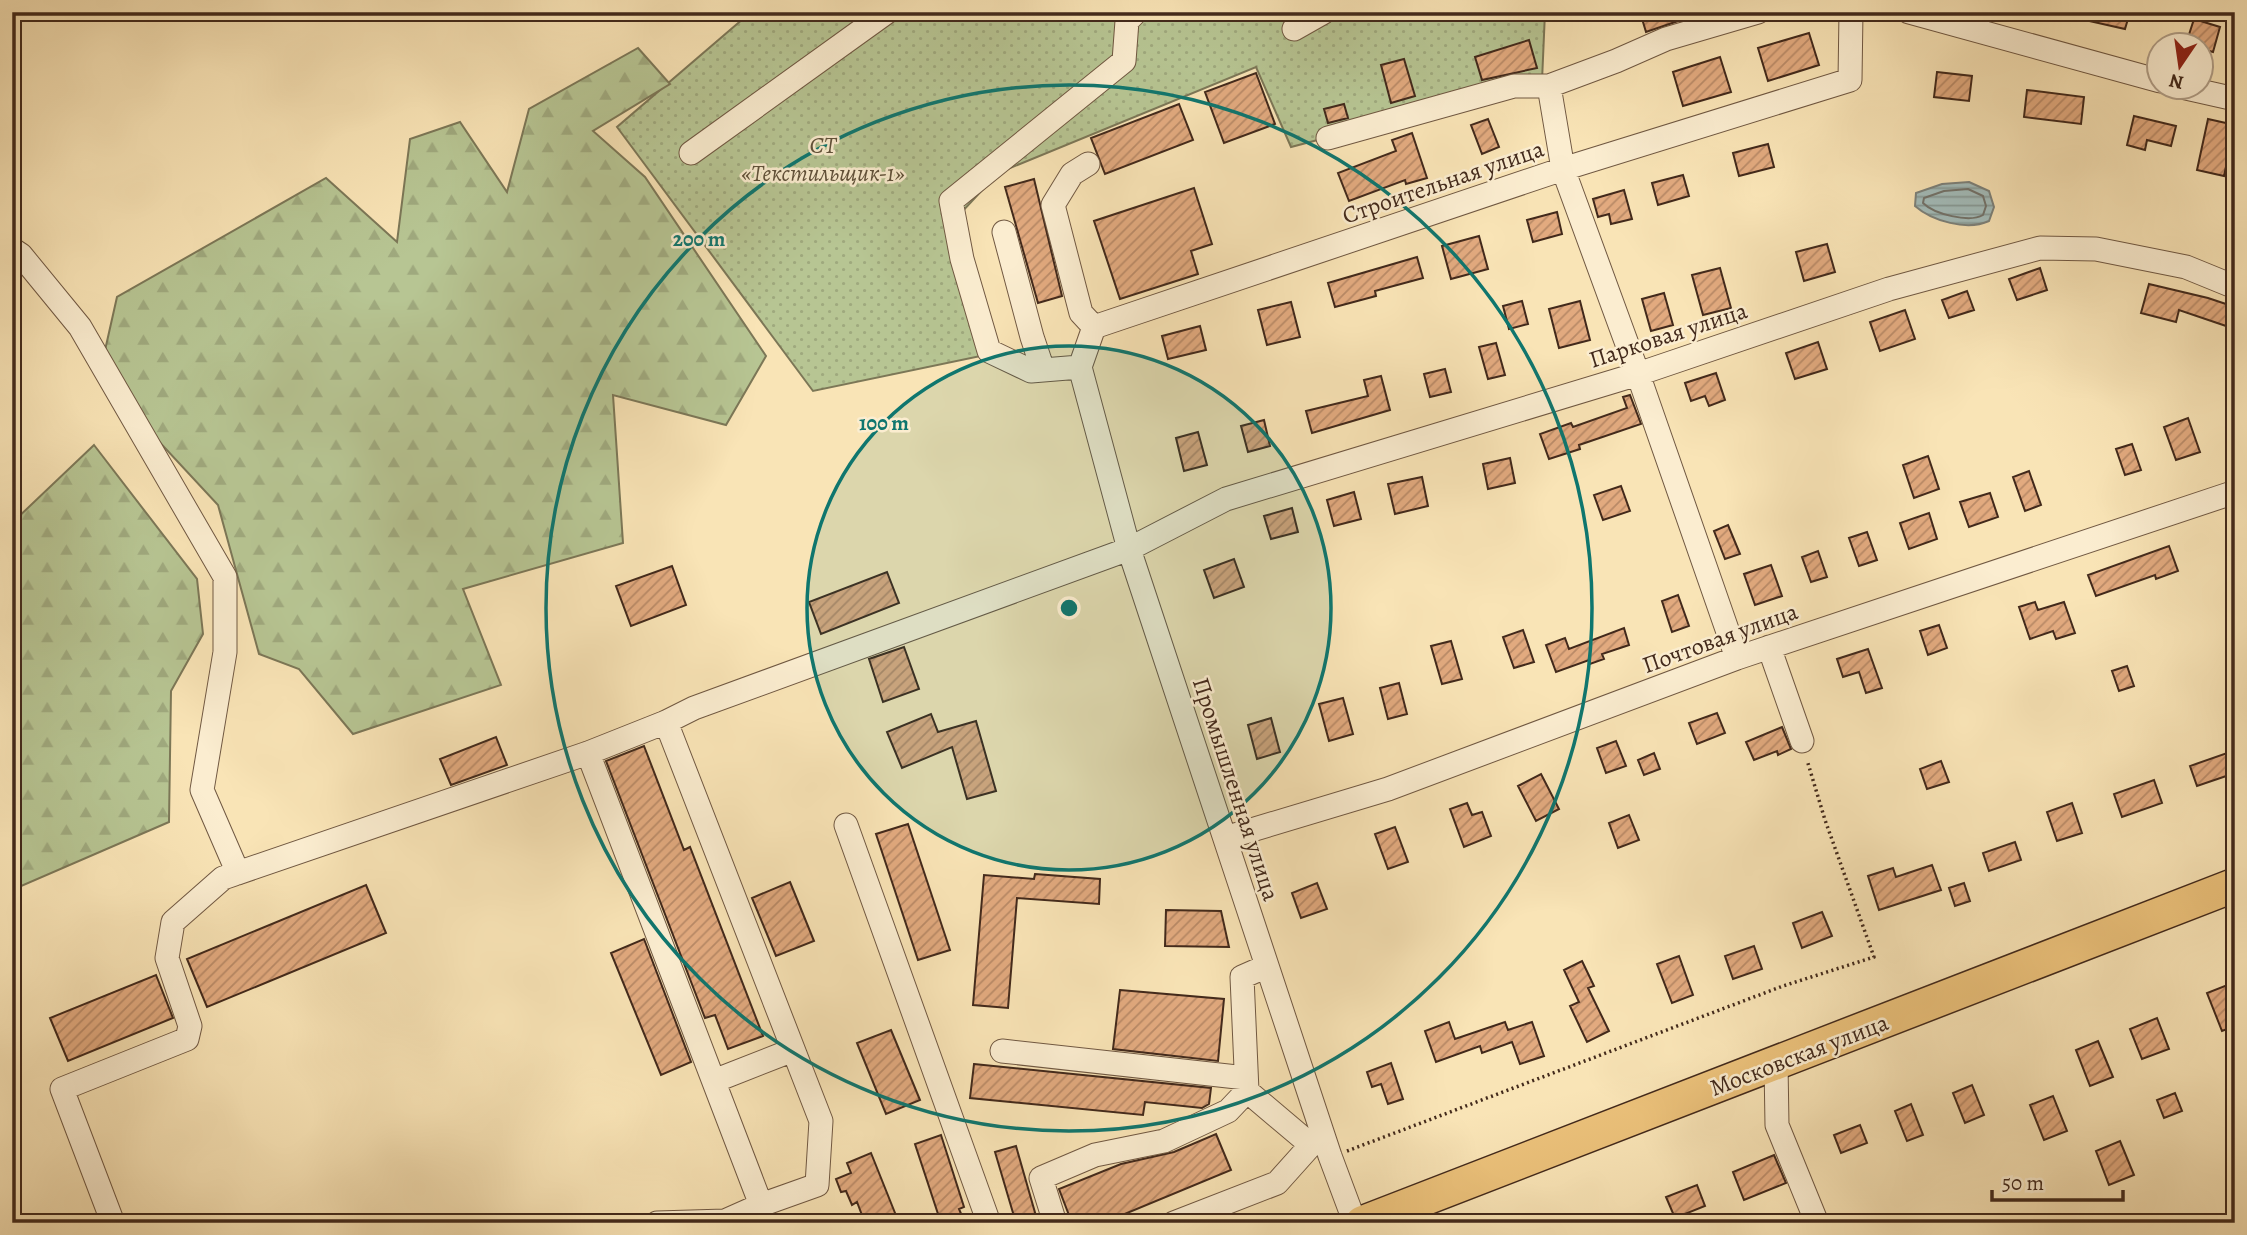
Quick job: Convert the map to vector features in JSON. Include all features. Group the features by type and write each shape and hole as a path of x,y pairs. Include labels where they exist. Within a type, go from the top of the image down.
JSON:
{"highway":[{"name":"Московская улица","path":"1362,1223 2235,885"}],"street":[{"path":"691,153 887,12"},
{"path":"1088,164 1072,174 1053,205 1081,313 1094,327 1080,367 1031,371 989,351 962,258 951,201 1124,61 1127,21 1136,12"},
{"path":"1294,29 1324,12"},
{"path":"1328,138 1514,86 1549,86 1666,39 1758,12"},
{"name":"Строительная улица","path":"1094,327 1563,169 1850,80 1851,12"},
{"path":"1909,12 2146,77"},
{"path":"1549,86 1563,169 1737,658"},
{"path":"2216,95 2235,99"},
{"path":"1004,232 1043,370"},
{"name":"Парковая улица","path":"113,1223 62,1089 187,1040 190,1026 167,958 173,922 223,878 588,753 694,708 1129,549 1226,499 1638,374 1889,289 2040,248 2096,249 2173,264 2235,287"},
{"path":"12,249 21,254 80,327 225,577 225,652 202,790 238,873"},
{"name":"Промышленная улица","path":"1080,367 1129,549 1267,966 1322,1147 1355,1223"},
{"name":"Почтовая улица","path":"1224,838 1388,789 1737,658 2235,492"},
{"path":"1769,647 1802,741"},
{"path":"657,1223 725,1221 817,1185 821,1121 666,722"},
{"path":"588,753 761,1205"},
{"path":"846,825 989,1223"},
{"path":"1055,1223 1041,1178 1095,1155 1164,1141 1228,1111 1247,1085 1242,977 1267,966"},
{"path":"714,1081 793,1050"},
{"path":"1002,1051 1247,1085 1322,1147 1277,1183 1174,1223"},
{"path":"1776,1064 1777,1125 1817,1223"}],"path":[{"path":"1322,1147 1379,1140 1783,986 1874,957 1825,820 1802,741"}],"green space":[{"name":"СТ «Текстильщик-1»","path":"751,12 1545,12 1542,81 1291,147 1256,67 998,173 959,215 995,353 813,391 617,127"},
{"path":"638,48 670,84 593,131 645,177 766,356 726,425 613,395 623,543 463,589 501,685 353,734 299,669 259,654 218,505 99,377 117,297 326,178 397,242 410,139 460,122 507,192 529,109"},
{"path":"94,445 197,579 203,634 171,691 169,822 12,890 12,523"}],"water":[{"path":"1969,182 1989,191 1994,207 1989,221 1971,225 1950,223 1915,206 1916,193 1942,184"}],"building":[{"path":"1640,12 1676,12 1678,21 1646,32"},
{"path":"2077,12 2130,12 2125,29 2076,18"},
{"path":"2194,19 2220,27 2216,41 2216,32 2190,32"},
{"path":"1809,33 1819,65 1768,81 1758,48"},
{"path":"1529,40 1537,68 1482,80 1475,57"},
{"path":"1720,57 1731,92 1683,106 1673,72"},
{"path":"1404,59 1415,96 1391,103 1381,65"},
{"path":"1937,72 1972,76 1969,101 1934,97"},
{"path":"1256,73 1275,124 1224,143 1205,92"},
{"path":"2027,90 2084,97 2081,124 2024,117"},
{"path":"1179,104 1193,140 1105,174 1091,138"},
{"path":"1344,104 1348,118 1328,123 1324,109"},
{"path":"2134,116 2176,126 2171,146 2147,140 2145,150 2127,145"},
{"path":"1488,119 1499,147 1482,154 1471,125"},
{"path":"2208,119 2235,125 2224,176 2197,170"},
{"path":"1412,133 1427,178 1406,184 1405,180 1349,201 1338,173 1396,151 1392,140"},
{"path":"1768,144 1774,167 1739,176 1733,153"},
{"path":"1683,175 1689,196 1658,205 1652,183"},
{"path":"1034,179 1062,296 1038,303 1005,187"},
{"path":"1194,188 1212,244 1191,251 1198,274 1120,299 1094,221"},
{"path":"1624,190 1632,219 1611,224 1609,214 1598,217 1593,199"},
{"path":"1557,212 1562,234 1533,242 1527,220"},
{"path":"1479,236 1488,269 1451,279 1442,246"},
{"path":"1827,244 1835,272 1804,281 1796,252"},
{"path":"1417,257 1423,278 1375,291 1376,296 1335,307 1328,283"},
{"path":"1720,268 1731,308 1703,315 1692,275"},
{"path":"2040,268 2047,290 2017,300 2009,279"},
{"path":"2149,284 2235,307 2235,329 2179,310 2176,322 2141,313"},
{"path":"1967,291 1974,310 1949,318 1942,300"},
{"path":"1664,293 1673,325 1651,331 1642,299"},
{"path":"1522,301 1528,324 1509,329 1503,306"},
{"path":"1580,301 1590,340 1559,348 1549,309"},
{"path":"1291,302 1300,337 1267,345 1258,310"},
{"path":"1905,310 1915,339 1880,351 1870,322"},
{"path":"1200,326 1206,350 1168,359 1162,336"},
{"path":"1818,342 1827,369 1795,379 1786,353"},
{"path":"1496,343 1505,375 1488,379 1479,347"},
{"path":"1445,369 1451,392 1430,397 1424,374"},
{"path":"1716,373 1725,400 1709,406 1705,396 1691,401 1685,383"},
{"path":"1381,376 1390,410 1312,433 1306,411 1368,396 1364,380"},
{"path":"1630,395 1641,424 1579,445 1580,449 1549,459 1540,434 1571,423 1573,427 1627,408 1623,397"},
{"path":"2188,418 2200,452 2176,460 2164,427"},
{"path":"1264,420 1270,446 1248,452 1241,426"},
{"path":"1198,432 1207,465 1184,471 1176,438"},
{"path":"2132,444 2141,470 2125,475 2116,449"},
{"path":"1928,456 1939,489 1914,498 1903,465"},
{"path":"1510,458 1515,483 1488,489 1483,464"},
{"path":"2029,471 2041,505 2025,511 2013,477"},
{"path":"1422,477 1428,506 1395,514 1388,484"},
{"path":"1621,486 1630,511 1603,520 1594,495"},
{"path":"1354,492 1361,519 1334,526 1327,500"},
{"path":"1990,493 1998,517 1969,527 1960,502"},
{"path":"1292,508 1298,532 1271,539 1264,516"},
{"path":"1929,513 1937,539 1909,549 1900,523"},
{"path":"1728,525 1740,554 1725,559 1714,531"},
{"path":"1867,532 1877,560 1859,566 1849,538"},
{"path":"2169,546 2178,571 2156,579 2155,575 2096,596 2088,575"},
{"path":"1818,551 1827,577 1811,582 1802,557"},
{"path":"1234,559 1244,587 1214,598 1204,570"},
{"path":"1771,565 1782,596 1755,605 1744,574"},
{"path":"672,566 686,605 631,626 616,586"},
{"path":"887,572 899,603 821,634 809,602"},
{"path":"1678,595 1689,626 1672,632 1662,601"},
{"path":"2035,602 2038,610 2064,602 2075,633 2056,639 2053,631 2030,639 2019,607"},
{"path":"1939,625 1947,648 1928,655 1920,631"},
{"path":"1624,628 1629,645 1602,654 1604,659 1590,664 1589,660 1556,672 1546,645 1565,638 1569,649"},
{"path":"1523,630 1534,662 1514,668 1503,637"},
{"path":"1451,641 1462,679 1442,684 1431,646"},
{"path":"904,647 919,689 883,702 869,659"},
{"path":"1868,649 1882,688 1866,693 1859,672 1843,677 1837,659"},
{"path":"2127,666 2134,686 2119,691 2112,671"},
{"path":"1399,683 1407,714 1388,719 1380,688"},
{"path":"1343,698 1353,734 1329,741 1319,704"},
{"path":"1717,713 1725,733 1697,744 1689,723"},
{"path":"931,714 938,732 976,721 996,791 967,799 952,747 902,768 887,732"},
{"path":"1271,718 1280,752 1257,759 1248,725"},
{"path":"1782,727 1791,749 1754,760 1746,742"},
{"path":"496,737 507,765 451,785 440,759"},
{"path":"1616,741 1626,766 1606,773 1597,748"},
{"path":"644,746 684,850 690,847 763,1036 728,1049 715,1015 705,1018 606,761"},
{"path":"2230,752 2235,773 2197,786 2190,766"},
{"path":"1654,753 1660,769 1644,775 1638,760"},
{"path":"1941,761 1949,782 1927,789 1920,769"},
{"path":"1541,774 1559,809 1536,821 1518,786"},
{"path":"2154,780 2162,803 2122,817 2114,794"},
{"path":"1467,803 1472,815 1482,812 1491,836 1464,847 1450,809"},
{"path":"2072,803 2082,833 2057,841 2047,812"},
{"path":"1629,815 1639,840 1618,848 1609,823"},
{"path":"908,824 950,950 918,960 876,834"},
{"path":"1395,827 1408,862 1388,869 1375,834"},
{"path":"2015,842 2021,860 1989,871 1983,853"},
{"path":"1932,865 1941,890 1879,910 1868,876 1893,868 1896,877"},
{"path":"1035,874 1100,879 1099,904 1017,898 1008,1008 973,1005 984,875 1034,879"},
{"path":"790,882 814,941 776,956 752,898"},
{"path":"1317,883 1327,909 1301,918 1292,893"},
{"path":"1964,883 1970,901 1955,906 1949,888"},
{"path":"366,885 386,933 207,1007 187,959"},
{"path":"1166,910 1221,911 1229,947 1165,946"},
{"path":"1822,912 1832,936 1802,948 1793,923"},
{"path":"644,939 691,1062 661,1075 611,953"},
{"path":"1754,946 1762,969 1733,979 1725,956"},
{"path":"1679,956 1693,995 1672,1003 1657,964"},
{"path":"1582,961 1594,986 1588,988 1609,1031 1587,1042 1570,1006 1579,1002 1564,970"},
{"path":"156,975 173,1018 68,1061 50,1018"},
{"path":"2230,984 2235,997 2235,1026 2222,1031 2207,993"},
{"path":"1120,990 1224,999 1218,1061 1113,1049"},
{"path":"2157,1018 2169,1049 2142,1059 2130,1029"},
{"path":"1449,1022 1455,1039 1505,1022 1508,1030 1532,1022 1544,1056 1520,1064 1512,1042 1482,1053 1480,1046 1436,1062 1425,1031"},
{"path":"891,1030 920,1100 886,1114 857,1043"},
{"path":"2098,1041 2113,1077 2090,1086 2076,1050"},
{"path":"1391,1063 1403,1099 1388,1104 1381,1084 1372,1087 1367,1072"},
{"path":"974,1064 1211,1088 1209,1104 1202,1108 1145,1102 1143,1115 970,1098"},
{"path":"1972,1085 1984,1115 1965,1123 1953,1093"},
{"path":"2175,1093 2182,1111 2164,1118 2157,1100"},
{"path":"2053,1096 2067,1131 2044,1140 2030,1105"},
{"path":"1911,1104 1923,1135 1907,1141 1895,1111"},
{"path":"1860,1125 1867,1143 1841,1153 1834,1135"},
{"path":"1216,1134 1231,1170 1103,1223 1072,1223 1059,1189 1121,1164 1174,1152"},
{"path":"941,1135 964,1207 959,1209 965,1223 941,1223 915,1144"},
{"path":"2120,1141 2134,1175 2109,1185 2096,1151"},
{"path":"1016,1146 1038,1223 1016,1223 995,1152"},
{"path":"871,1153 899,1223 865,1223 857,1202 852,1205 846,1191 841,1192 836,1179 851,1173 847,1163"},
{"path":"1774,1155 1786,1183 1744,1200 1733,1172"},
{"path":"1697,1185 1705,1206 1675,1218 1666,1197"}]}
